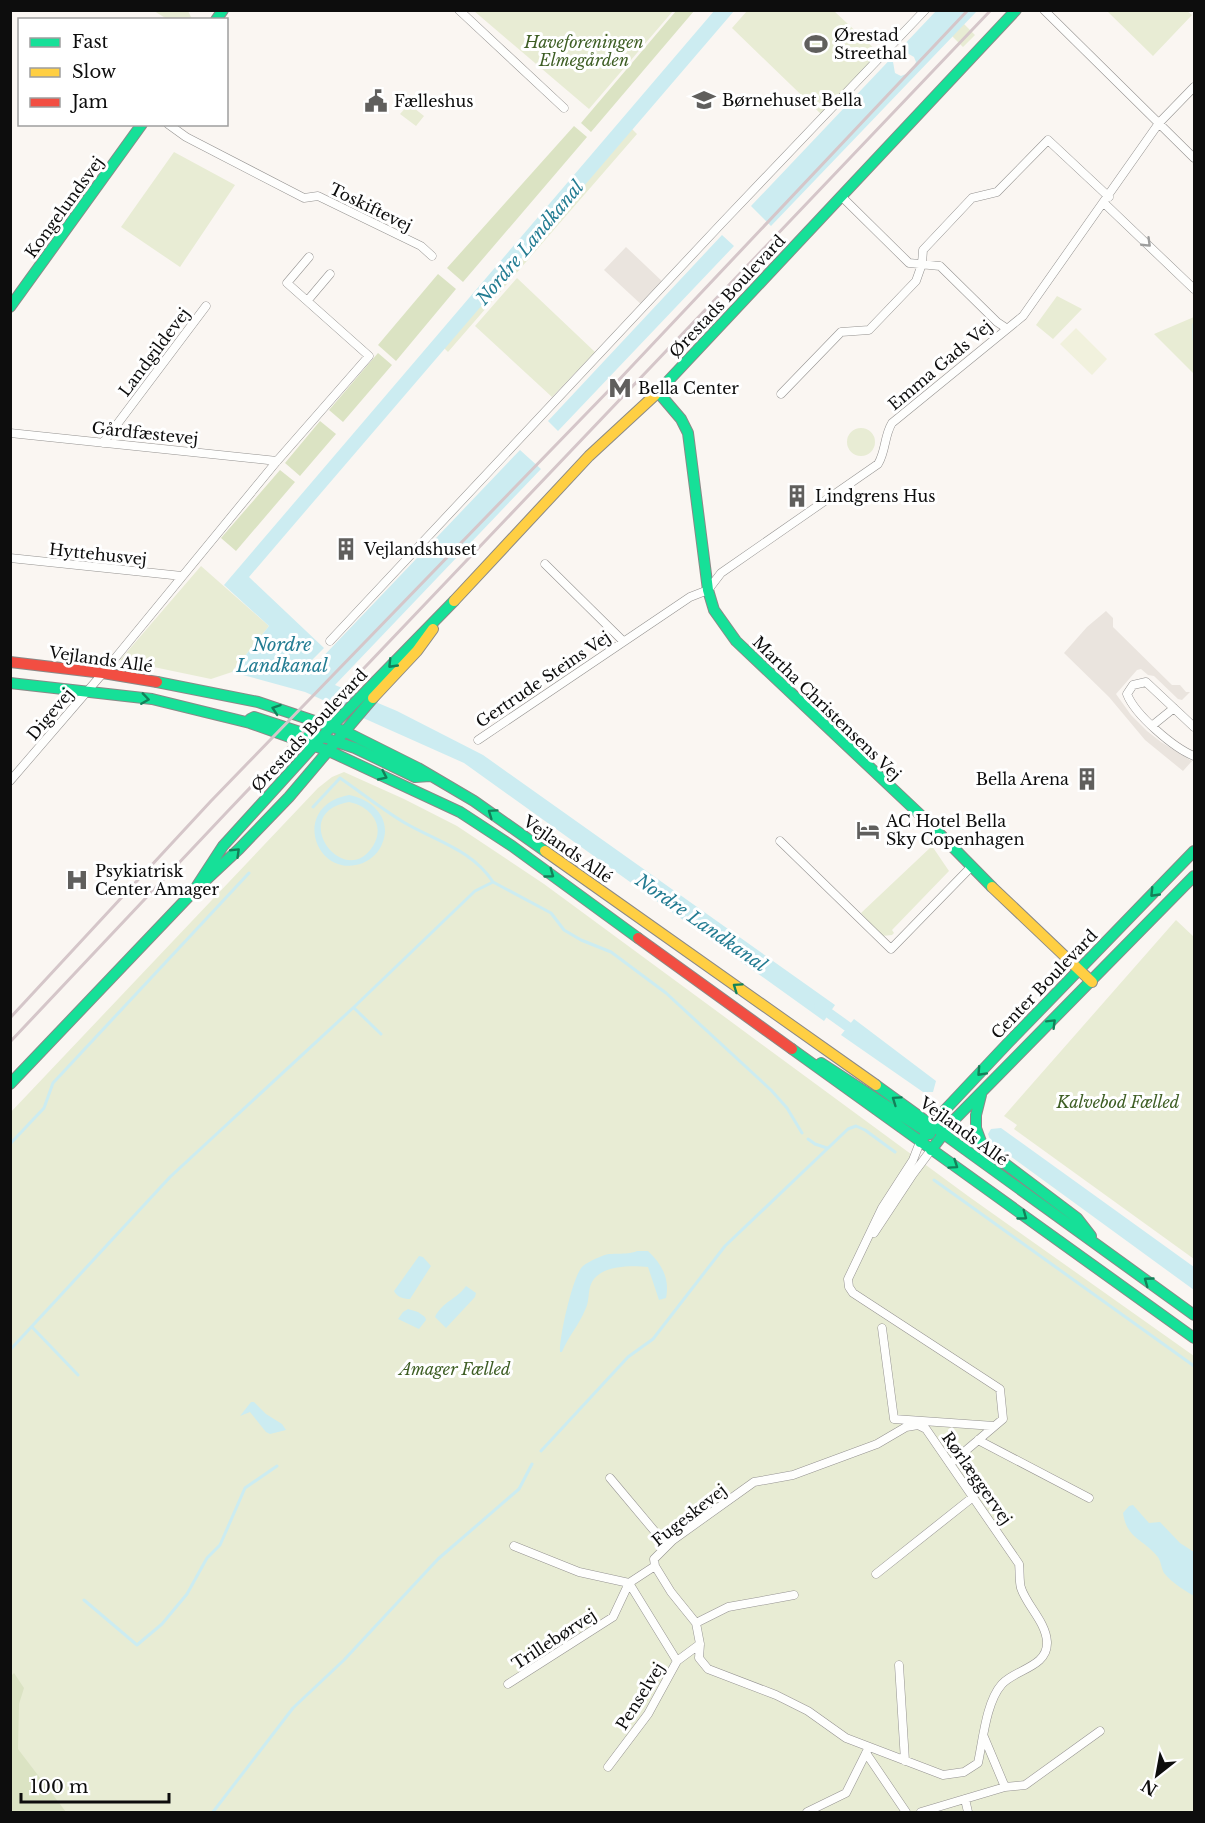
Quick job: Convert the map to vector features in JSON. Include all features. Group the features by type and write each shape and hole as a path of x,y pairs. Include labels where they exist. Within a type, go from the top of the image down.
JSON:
{"street":[{"path":"459,10 564,108"},
{"path":"330,641 925,10"},
{"name":"Ørestads Boulevard","path":"10,1084 193,892 239,849 330,751 344,731 351,714 366,690 457,598 589,456 658,392 1016,10"},
{"path":"1044,10 1194,158"},
{"name":"Emma Gads Vej","path":"708,590 721,573 878,464 883,456 886,433 892,423 1023,316 1159,123 1194,87"},
{"name":"Kongelundsvej","path":"10,307 140,126"},
{"name":"Toskiftevej","path":"171,126 186,137 261,177 304,198 318,196 421,246 432,256"},
{"path":"781,394 841,332 869,330 916,281 924,250 972,198 997,192 1048,140 1194,289"},
{"path":"841,196 909,263 940,266 1006,328"},
{"path":"309,257 287,283 308,300 330,274"},
{"name":"Digevej","path":"10,781 103,673 277,461 369,356 308,300"},
{"name":"Landgildevej","path":"103,443 206,306"},
{"name":"Martha Christensens Vej","path":"658,392 681,419 688,433 708,590 714,610 736,641 929,823 971,867 1092,982"},
{"name":"Gårdfæstevej","path":"10,433 277,461"},
{"name":"Hyttehusvej","path":"10,558 182,576"},
{"name":"Gertrude Steins Vej","path":"545,564 623,641"},
{"name":"Gertrude Steins Vej","path":"478,740 690,597 708,590"},
{"name":"Ørestads Boulevard","path":"193,892 223,846 331,727 377,694 417,651 457,598"},
{"name":"Vejlands Allé","path":"10,662 103,673 258,702 344,731 432,776 474,801 926,1134 931,1150 1194,1338"},
{"path":"1194,727 1146,682 1133,685 1127,694 1131,704 1153,725 1182,751 1194,756"},
{"name":"Vejlands Allé","path":"10,683 152,699 243,722 254,717 318,742 330,751 460,813 503,840 798,1053 926,1134 943,1134 1194,1315"},
{"path":"1153,725 1174,708"},
{"path":"318,742 344,731"},
{"path":"318,742 337,741 415,777 432,776"},
{"path":"780,841 891,949 971,867"},
{"name":"Center Boulevard","path":"926,1134 1008,1043 1194,851"},
{"name":"Center Boulevard","path":"931,1150 954,1120 1194,876"},
{"name":"Vejlands Allé","path":"981,1095 974,1121 979,1141 1077,1218 1101,1248"},
{"name":"Vejlands Allé","path":"926,1134 913,1160 882,1208 848,1279 849,1287 853,1293 1000,1389 1003,1419 994,1426"},
{"name":"Vejlands Allé","path":"862,1250 931,1150"},
{"path":"882,1328 894,1419 994,1426"},
{"name":"Rørlæggervej","path":"793,1474 877,1444 906,1427 918,1425 926,1429 1019,1564 1021,1587 1046,1634 1045,1653 1039,1661 1003,1683 992,1701 984,1737"},
{"path":"950,1464 994,1426"},
{"path":"978,1440 1089,1498"},
{"name":"Fugeskevej","path":"793,1474 754,1482 667,1546 654,1559 655,1566 671,1592 696,1623 700,1644 699,1658 708,1669 776,1695 808,1711 846,1738 868,1750 943,1775 964,1772 978,1763 984,1737"},
{"path":"610,1478 667,1546"},
{"path":"876,1574 973,1497"},
{"path":"514,1546 579,1572 629,1583 655,1566"},
{"path":"629,1583 677,1661"},
{"name":"Trillebørvej","path":"508,1684 613,1617 629,1583"},
{"path":"696,1623 728,1607 794,1595"},
{"name":"Penselvej","path":"608,1767 648,1714 677,1661 700,1644"},
{"path":"899,1665 905,1761"},
{"path":"921,1812 1005,1787 1025,1785 1100,1731"},
{"path":"984,1737 1005,1787"},
{"path":"807,1812 846,1793 868,1750"},
{"path":"868,1750 906,1812"},
{"path":"965,1799 968,1812"}],"green space":[{"path":"154,11 188,11 192,18 165,18"},
{"name":"Haveforeningen Elmegården","path":"474,11 673,11 589,109"},
{"path":"676,11 694,11 591,132 581,123"},
{"path":"747,11 834,11 879,53 821,114 732,28"},
{"path":"1187,11 1192,15 1153,56 1108,12"},
{"path":"964,24 975,35 963,47 952,36"},
{"path":"409,104 424,116 416,126 400,114"},
{"path":"574,126 587,137 463,282 447,268"},
{"path":"632,129 637,134 448,352 444,348"},
{"path":"174,152 235,185 180,267 121,227"},
{"path":"438,274 456,289 396,361 378,345"},
{"path":"517,278 595,352 552,397 475,326"},
{"path":"1057,296 1082,309 1053,339 1036,325"},
{"path":"1194,317 1194,374 1154,334"},
{"path":"1076,328 1107,359 1092,375 1060,344"},
{"path":"378,353 392,365 343,422 329,410"},
{"path":"320,421 336,434 300,476 285,463"},
{"path":"861,428 871,432 875,442 871,452 861,456 851,452 847,442 851,432"},
{"path":"280,470 295,482 236,551 221,538"},
{"path":"201,566 269,626 232,672 211,679 120,660"},
{"name":"Amager Fælled","path":"344,772 457,826 544,884 968,1196 1194,1356 1194,1812 11,1812 10,1113 318,788 332,777"},
{"path":"932,846 949,871 892,930 894,933 892,935 882,936 861,913"},
{"name":"Kalvebod Fælled","path":"1176,920 1194,937 1194,1259 1014,1129 1017,1125 1004,1116"},
{"path":"14,1673 24,1688 19,1704 18,1749 66,1812 11,1812 10,1677"}],"shaded area":[{"path":"626,247 665,284 644,307 604,270"},
{"path":"1106,611 1113,618 1113,627 1172,685 1180,685 1186,692 1190,692 1182,700 1178,699 1154,676 1148,675 1141,669 1137,670 1116,694 1131,715 1147,731 1192,761 1183,771 1145,740 1109,697 1064,653 1087,627"}],"water":[{"name":"Nordre Landkanal","path":"714,11 734,11 249,577 324,648 310,662 314,666 520,450 541,469 335,685 397,711 483,755 835,1005 824,1021 464,763 305,692 232,672 269,626 224,585"},
{"path":"936,11 977,11 771,226 751,206"},
{"path":"722,235 734,246 558,431 548,421"},
{"path":"349,795 365,801 378,812 385,826 385,835 375,855 363,863 346,866 333,862 322,852 316,840 315,826 319,813 330,802","holes":["349,802 357,804 374,818 377,824 377,838 373,846 361,858 348,860 336,855 326,845 321,833 322,820 331,809"]},
{"path":"854,1019 936,1081 933,1092 923,1092 841,1035"},
{"path":"1001,1128 1194,1267 1194,1290 991,1142 988,1134 991,1129"},
{"path":"648,1251 661,1267 667,1284 666,1298 659,1300 648,1267 632,1266 606,1270 593,1280 583,1315 560,1352 567,1307 579,1271 592,1260 606,1255"},
{"path":"419,1256 431,1266 410,1299 405,1299 394,1291"},
{"path":"466,1286 476,1293 475,1297 446,1328 435,1317"},
{"path":"408,1309 425,1317 426,1320 419,1329 398,1319"},
{"path":"251,1402 282,1424 286,1430 270,1434 250,1412 240,1416"},
{"path":"1133,1505 1149,1523 1160,1522 1180,1543 1194,1552 1194,1596 1167,1577 1157,1556 1128,1528 1123,1513"}],"pier":[{"path":"907,53 914,57 916,62 911,72 901,76 895,73 893,62 899,55"}],"waterway":[{"path":"1194,324 1194,339"},
{"path":"313,807 340,778 405,823 465,854 485,871 493,882"},
{"path":"10,1144 44,1108 53,1083 249,873"},
{"path":"10,1350 170,1177 354,1007 475,891 493,882 551,913 564,930 581,940 611,952 666,993 771,1090 787,1108 802,1133"},
{"name":"Nordre Landkanal","path":"819,1006 858,1034"},
{"path":"354,1008 381,1034"},
{"path":"541,1451 628,1357 653,1339 725,1246 848,1129 856,1126 865,1130 895,1152"},
{"path":"808,1139 827,1148"},
{"path":"934,1180 1194,1366"},
{"path":"32,1327 78,1375"},
{"path":"213,1812 293,1708 344,1660 438,1559 519,1489 532,1464"},
{"path":"84,1600 137,1645 162,1624 187,1594 207,1558 220,1545 245,1488 277,1466"}],"railway":[{"path":"10,1018 211,801 615,384 968,10"},
{"path":"10,1042 991,10"}],"traffic: fast":[{"path":"217,18 223,10"},
{"path":"655,395 1016,10"},
{"path":"10,307 141,126"},
{"path":"658,392 681,419 688,433 708,590 714,610 736,641 929,823 992,887"},
{"path":"193,892 223,846 331,727 454,601"},
{"path":"157,682 258,702 344,731 418,768 474,801 545,851"},
{"path":"10,683 152,699 250,723 329,751 460,812 512,846 638,938"},
{"path":"10,1084 193,892 289,797 373,698"},
{"path":"250,719 254,717 309,735 327,738"},
{"path":"331,740 355,748 415,777 430,776"},
{"path":"920,1142 944,1111 1008,1043 1194,851"},
{"path":"931,1150 954,1120 1194,876"},
{"path":"792,1049 1194,1338"},
{"path":"821,1063 930,1134"},
{"path":"876,1085 1194,1315"},
{"path":"981,1095 976,1115 976,1128 983,1147 1077,1218 1091,1236"}],"traffic: slow":[{"path":"454,601 589,456 655,395"},
{"path":"373,698 417,651 433,629"},
{"path":"545,851 876,1085"},
{"path":"992,887 1092,982"}],"traffic: jam":[{"path":"10,662 157,682"},
{"path":"638,938 792,1049"}],"place":[{"name":"Ørestad Streethal","path":"816,44"},
{"name":"Børnehuset Bella","path":"704,100"},
{"name":"Fælleshus","path":"376,101"},
{"name":"Bella Center","path":"620,388"},
{"name":"Lindgrens Hus","path":"797,496"},
{"name":"Vejlandshuset","path":"346,549"},
{"name":"Bella Arena","path":"1087,779"},
{"name":"AC Hotel Bella Sky Copenhagen","path":"868,830"},
{"name":"Psykiatrisk Center Amager","path":"77,880"}]}
